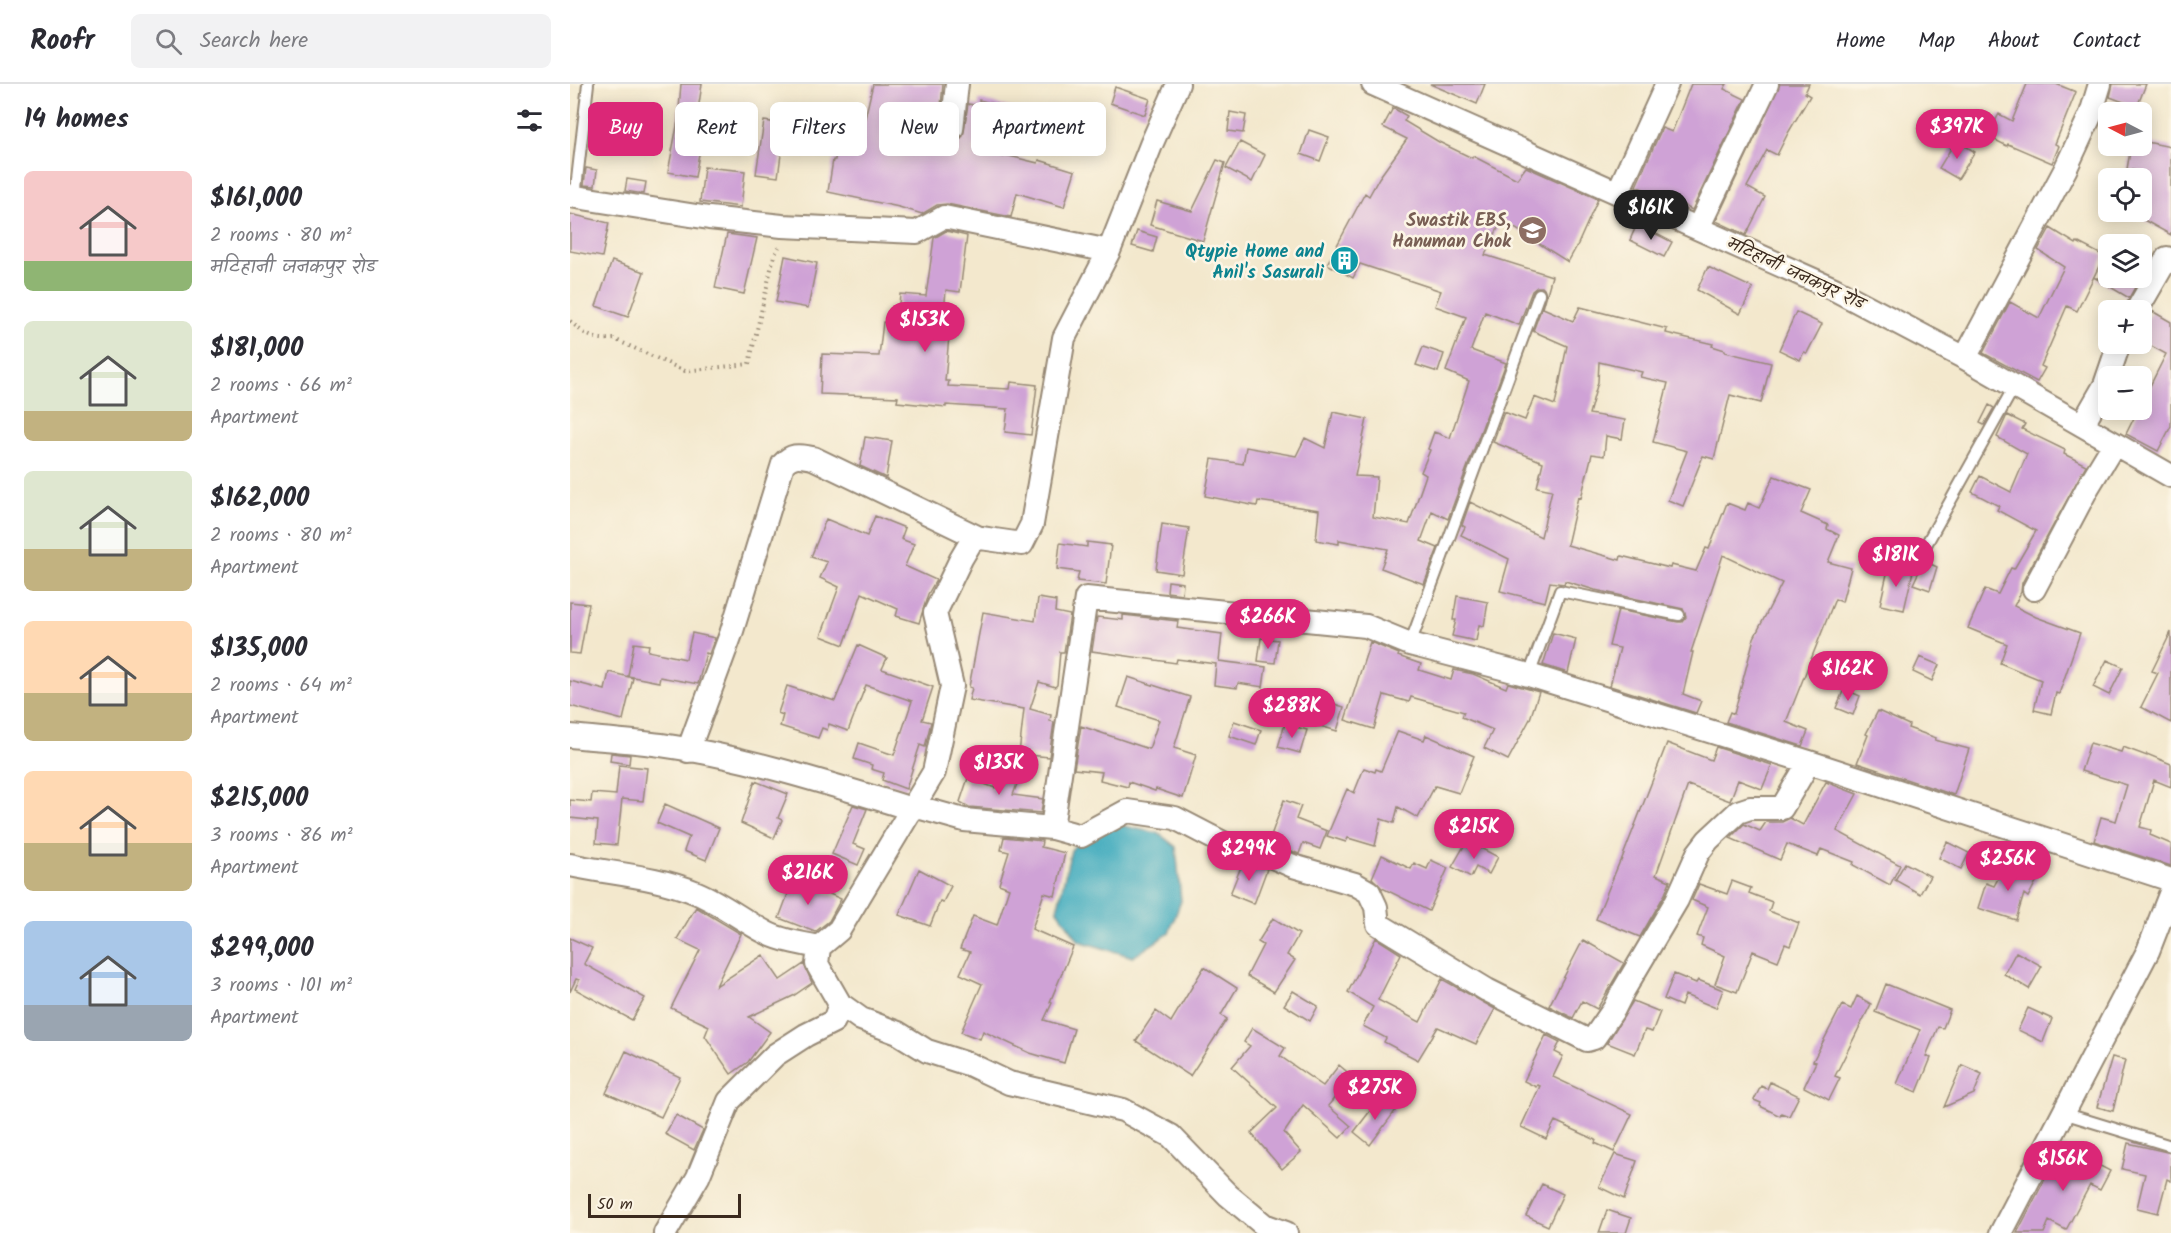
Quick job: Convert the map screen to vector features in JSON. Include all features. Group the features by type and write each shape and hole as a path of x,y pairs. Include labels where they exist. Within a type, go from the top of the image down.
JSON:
{"street":[{"path":"955,102 957,84"},
{"path":"1022,544 1032,524 1064,338 1109,251 1150,145 1178,84"},
{"name":"मटिहानी जनकपुर रोड","path":"1373,84 1409,92 1618,192 1834,289 1965,358 2171,476"},
{"path":"1618,192 1667,84"},
{"path":"1698,228 1767,84"},
{"path":"1965,358 2066,170 2091,114 2100,84"},
{"path":"573,196 709,218 782,226 916,232 944,217 1109,251"},
{"path":"2143,300 2167,258 2171,261"},
{"path":"2082,425 2106,385 2116,354"},
{"path":"2034,589 2088,487 2114,444"},
{"path":"688,751 731,634 783,464 790,457 813,458 976,537 1022,544"},
{"path":"1022,544 974,537 961,559 935,613 952,686 934,772 839,930 819,947 817,964 840,1004 861,1019 898,1033 927,1051 971,1065 1009,1083 1123,1110 1171,1136 1228,1196 1264,1225 1286,1233"},
{"path":"1052,828 1086,598 1366,626 1410,644 1529,675 1809,762 2171,880"},
{"path":"570,736 662,745 735,759 912,809 921,808 964,820 1052,828 1081,836 1127,811 1175,818 1229,846 1262,852 1293,866 1355,884 1369,892 1376,907 1378,924 1487,990 1587,1040 1594,1038 1614,1009 1677,900 1698,853 1708,840 1738,812 1750,808 1782,808 1809,762"},
{"path":"570,865 651,879 697,893 780,939 819,947"},
{"path":"2004,1232 2148,951 2171,892"},
{"path":"664,1233 698,1177 729,1101 775,1055 806,1035 834,1021 840,1004"}],"lane":[{"path":"573,196 588,84"},
{"path":"1410,644 1539,294"},
{"path":"1928,543 2014,387"},
{"path":"1529,675 1560,591 1679,615"},
{"path":"2063,1113 2171,1146"}],"path":[{"path":"570,321 580,331 594,338 614,339 685,371 749,364 782,226"}],"water":[{"path":"1119,825 1158,833 1176,847 1181,901 1169,933 1133,957 1079,941 1057,910 1071,850 1084,836"}],"building":[{"path":"681,84 702,84 699,102 680,102"},
{"path":"873,84 943,84 941,102 879,102 879,156 959,156 959,140 963,136 968,104 971,105 971,156 1009,156 1038,163 1039,160 1075,171 1064,207 1017,193 1011,217 947,204 937,205 922,214 828,192 836,156 867,156 867,110"},
{"path":"1430,84 1485,84 1477,104"},
{"path":"1691,84 1727,84 1724,89 1745,99 1692,210 1660,193 1659,196 1636,186 1662,128 1672,132"},
{"path":"1780,84 1809,84 1805,93 1810,96 1777,155 1767,150 1747,187 1765,197 1746,235 1716,221"},
{"path":"2027,84 2056,84 2076,92 2055,144 2059,146 2052,163 1987,136 1999,114 2012,121"},
{"path":"2113,84 2146,84 2139,102 2124,102 2110,97"},
{"path":"1115,87 1150,99 1145,115 1110,103"},
{"path":"1393,108 1407,116 1404,121 1439,142 1472,158 1473,156 1517,179 1526,167 1598,199 1568,262 1502,220 1485,255 1552,276 1543,308 1573,321 1580,307 1667,329 1666,333 1713,344 1712,346 1725,350 1725,352 1771,363 1761,403 1730,395 1714,459 1703,456 1683,506 1668,500 1687,451 1653,442 1668,383 1640,377 1642,372 1599,362 1598,382 1589,414 1625,420 1622,439 1606,436 1604,456 1592,454 1581,498 1578,497 1567,545 1620,560 1621,556 1670,568 1671,565 1696,571 1706,548 1709,549 1727,503 1745,510 1748,503 1759,508 1774,476 1811,490 1801,513 1828,525 1827,529 1839,535 1828,562 1851,568 1842,602 1835,599 1786,722 1808,731 1802,746 1726,722 1730,712 1734,714 1754,638 1782,583 1723,555 1691,652 1693,652 1683,694 1701,701 1696,713 1610,686 1620,648 1609,646 1618,610 1682,622 1686,617 1683,609 1595,590 1565,581 1564,584 1550,582 1545,602 1500,591 1509,559 1461,535 1470,502 1541,537 1552,490 1537,487 1543,462 1493,442 1504,412 1525,420 1534,397 1555,405 1567,346 1533,331 1546,296 1542,287 1537,287 1532,291 1519,325 1485,312 1471,350 1506,363 1448,519 1432,511 1421,541 1438,548 1424,584 1381,568 1388,549 1339,540 1339,544 1316,540 1319,510 1258,501 1257,506 1205,496 1212,459 1243,464 1246,447 1296,456 1305,438 1325,448 1333,412 1367,419 1355,476 1377,477 1373,517 1409,524 1426,475 1421,472 1434,432 1450,438 1469,381 1446,371 1466,317 1435,306 1441,291 1360,264 1353,278 1327,264 1365,193 1369,196 1407,139 1383,127"},
{"path":"1230,112 1246,115 1243,133 1228,131"},
{"path":"764,121 770,122 770,156 781,156 778,177 756,174"},
{"path":"1309,130 1329,137 1320,161 1301,154"},
{"path":"675,136 675,156 699,156 695,177 668,172"},
{"path":"1956,140 1975,152 1958,179 1939,168"},
{"path":"1240,142 1265,155 1252,182 1226,168"},
{"path":"2152,143 2171,147 2171,235 2147,222 2152,222 2152,168 2127,168 2129,156 2152,156"},
{"path":"1217,160 1225,163 1203,241 1150,225 1157,201 1192,211"},
{"path":"704,167 745,171 741,207 700,202"},
{"path":"586,168 597,170 595,186 584,185"},
{"path":"627,179 646,182 644,194 625,191"},
{"path":"570,214 609,223 602,257 570,251"},
{"path":"1637,224 1672,242 1664,257 1630,240"},
{"path":"2050,228 2076,244 2077,242 2098,253 2098,268 2077,311 2067,306 2041,366 2045,368 2037,382 1983,353 2010,302 2039,318 2064,267 2038,250"},
{"path":"946,231 967,236 960,292 946,290 943,324 950,325 945,381 949,381 948,386 1010,389 1011,382 1037,385 1031,435 1005,432 1008,409 946,405 946,407 897,402 898,397 820,394 822,354 879,356 883,322 897,324 900,294 926,296 934,238"},
{"path":"1137,231 1157,237 1153,252 1132,246"},
{"path":"727,234 757,238 744,294 715,288"},
{"path":"785,256 817,263 808,308 776,302"},
{"path":"612,261 644,272 628,317 596,306"},
{"path":"1708,267 1753,288 1740,314 1697,290"},
{"path":"2112,288 2134,288 2129,298"},
{"path":"2152,311 2171,322 2171,426 2158,451 2126,434 2133,420 2152,420 2152,382 2166,354 2152,346"},
{"path":"1796,312 1822,324 1807,353 1804,352 1800,360 1779,350"},
{"path":"1423,347 1444,354 1438,372 1416,365"},
{"path":"1989,405 1994,408 1984,425 1980,423"},
{"path":"2007,415 2025,424 2022,429 2065,450 2064,454 2086,465 2022,583 2021,592 2014,606 2036,617 2080,633 2059,694 2056,693 2051,714 2034,710 2041,680 2000,663 2007,644 1968,628 1985,589 1998,594 2011,568 2014,569 2036,531 1997,510 1999,506 1972,492 1980,476 2011,492 2027,454 1997,437"},
{"path":"865,437 892,441 886,478 860,466"},
{"path":"875,516 905,528 901,539 914,544 905,566 936,580 928,594 919,623 896,616 898,609 862,593 844,645 821,636 839,587 820,578 827,562 811,557 826,519 867,536"},
{"path":"1162,524 1189,528 1182,574 1156,570"},
{"path":"1087,542 1111,545 1106,584 1077,581 1079,572 1057,569 1060,543 1087,547"},
{"path":"1924,561 1937,567 1930,590 1913,584"},
{"path":"1889,565 1913,571 1904,610 1880,605"},
{"path":"1168,581 1183,583 1182,594 1167,592"},
{"path":"1457,596 1488,602 1484,626 1479,625 1476,641 1452,636 1456,620 1453,620"},
{"path":"1038,598 1056,601 1055,612 1070,615 1064,652 1060,652 1057,685 1055,687 1039,682 1030,709 1051,715 1050,721 1054,722 1049,757 1019,754 1024,709 969,700 972,688 969,687 983,612 1035,621"},
{"path":"570,602 589,604 580,654 570,653"},
{"path":"1123,615 1178,621 1177,628 1222,634 1219,661 1266,667 1263,687 1238,683 1237,688 1214,685 1216,664 1177,659 1176,663 1092,651 1097,617 1123,620"},
{"path":"2171,632 2171,723 2141,707 2158,673 2152,671"},
{"path":"692,633 715,638 709,654 706,653 698,684 660,677 659,682 628,676 634,643 649,645 648,651 686,659"},
{"path":"1553,633 1576,639 1568,673 1543,665"},
{"path":"1261,638 1278,640 1275,663 1258,661"},
{"path":"1370,642 1421,664 1419,670 1451,680 1454,670 1473,674 1506,688 1508,683 1539,692 1530,719 1508,760 1484,748 1493,730 1462,717 1464,712 1411,697 1409,702 1384,695 1374,729 1345,720"},
{"path":"858,645 887,658 882,669 933,687 922,720 931,722 925,747 920,745 906,789 882,780 884,773 871,769 872,765 854,759 859,743 894,755 912,701 866,685 848,731 829,724 827,730 822,728 818,738 780,726 783,715 778,713 787,686 835,701"},
{"path":"1920,657 1939,665 1932,681 1913,672"},
{"path":"2107,660 2123,667 2109,695 2093,687"},
{"path":"609,672 633,678 623,720 570,706 570,681 605,690"},
{"path":"1128,677 1190,697 1174,748 1196,755 1183,798 1129,782 1128,787 1100,780 1102,772 1074,769 1081,726 1149,749 1159,720 1118,707"},
{"path":"1844,689 1860,696 1853,715 1836,708"},
{"path":"1325,701 1344,707 1337,731 1317,725"},
{"path":"1878,711 1909,725 1908,728 1936,738 1935,740 1969,749 1954,795 1857,763 1868,735 1866,734"},
{"path":"1234,721 1261,730 1256,745 1229,736"},
{"path":"1285,724 1307,730 1300,753 1278,747"},
{"path":"1398,731 1424,740 1426,735 1474,756 1459,793 1435,786 1418,818 1398,807 1394,823 1381,819 1375,846 1348,838 1346,842 1327,836 1347,789 1354,793 1364,768 1375,772 1376,769 1381,771"},
{"path":"1667,743 1711,760 1716,747 1772,765 1762,789 1738,780 1730,801 1688,785 1656,875 1670,881 1640,937 1596,919"},
{"path":"2090,743 2121,752 2123,747 2171,764 2171,787 2154,780 2140,827 2151,830 2150,835 2171,844 2171,866 2094,841 2101,817 2116,821 2127,785 2081,771"},
{"path":"611,753 630,755 629,764 610,761"},
{"path":"619,765 647,768 643,801 622,799 617,845 596,843 598,821 570,818 570,800 591,802 592,793 616,795"},
{"path":"1001,769 1020,776 1013,795 1043,799 1041,813 969,807 960,802 968,778 995,788"},
{"path":"755,781 788,794 778,818 782,820 774,838 741,823"},
{"path":"1826,782 1857,794 1837,831 1900,865 1890,885 1853,865 1854,862 1821,849 1818,856 1787,844 1780,860 1730,838 1744,824 1760,831 1766,822 1782,822 1790,818 1803,825"},
{"path":"1284,800 1301,806 1296,819 1327,831 1320,849 1303,843 1299,854 1269,841"},
{"path":"665,804 719,828 706,860 684,851 689,837 657,823"},
{"path":"853,805 867,809 853,844 865,849 858,865 832,854"},
{"path":"1004,837 1042,841 1041,847 1065,853 1055,896 1044,893 1032,929 1073,947 1044,1020 1074,1029 1064,1063 1030,1053 983,1031 980,1039 961,1032 982,984 960,974 970,952 960,949 973,916 997,925 1009,888 999,884 1009,852 1001,850"},
{"path":"1467,841 1498,857 1489,874 1476,867 1471,877 1452,867"},
{"path":"1947,842 1969,853 1961,869 1939,858"},
{"path":"1382,855 1411,869 1414,863 1427,869 1431,860 1448,868 1429,911 1382,888 1372,878"},
{"path":"1243,862 1267,869 1254,904 1230,894"},
{"path":"2007,862 2038,878 2028,897 2024,894 2016,920 1978,908 1986,883 1994,886"},
{"path":"1905,863 1930,876 1920,894 1895,880"},
{"path":"919,869 951,886 943,902 940,901 930,926 899,915"},
{"path":"794,878 841,899 829,921 815,932 779,918"},
{"path":"1732,881 1751,888 1749,893 1772,902 1769,911 1799,923 1790,946 1785,944 1778,961 1753,951 1737,992 1715,984 1725,956 1701,945 1703,938 1697,936 1708,907 1692,900 1699,884 1727,894"},
{"path":"696,907 741,934 716,986 763,955 780,980 804,964 812,983 793,996 749,1017 770,1032 748,1062 731,1074 705,1036 709,1026 671,1008 700,950 677,939"},
{"path":"1273,918 1299,934 1287,955 1295,960 1274,992 1247,976 1263,945 1258,942"},
{"path":"570,938 592,948 584,964 645,998 632,1020 575,989 579,980 576,979 570,992"},
{"path":"1376,938 1401,954 1378,1000 1420,1022 1442,979 1495,1009 1476,1044 1438,1027 1418,1060 1384,1042 1386,1038 1363,1026 1373,1007 1348,992"},
{"path":"1583,940 1624,963 1597,1009 1582,1001 1573,1018 1549,1006"},
{"path":"2016,952 2042,966 2029,989 2004,974"},
{"path":"1204,967 1237,988 1221,1015 1227,1019 1190,1076 1136,1041 1156,1011 1171,1022"},
{"path":"1674,974 1723,990 1716,1008 1685,995 1681,1006 1664,999"},
{"path":"1886,984 1950,1010 1943,1028 1938,1027 1926,1056 1931,1058 1917,1092 1897,1084 1920,1030 1875,1012"},
{"path":"1293,991 1318,1006 1310,1021 1284,1005"},
{"path":"1857,996 1871,1004 1835,1076 1840,1078 1829,1100 1804,1087 1816,1062 1813,1061 1842,1005 1851,1009"},
{"path":"1633,1001 1660,1012 1652,1032 1645,1030 1635,1054 1607,1043"},
{"path":"2028,1008 2052,1019 2043,1042 2018,1030"},
{"path":"1252,1028 1285,1048 1280,1056 1323,1086 1339,1065 1352,1076 1328,1106 1351,1126 1340,1138 1303,1105 1284,1133 1301,1152 1282,1169 1251,1133 1277,1108 1232,1067 1250,1046 1244,1042"},
{"path":"1546,1035 1560,1042 1555,1052 1563,1056 1553,1077 1632,1114 1614,1152 1595,1143 1596,1140 1555,1121 1546,1139 1521,1127 1540,1086 1536,1087 1524,1081"},
{"path":"626,1051 680,1077 661,1117 606,1093"},
{"path":"2112,1057 2125,1060 2113,1111 2097,1107"},
{"path":"1962,1065 1982,1074 1974,1094 1944,1107"},
{"path":"1770,1082 1799,1096 1789,1116 1781,1113 1780,1116 1760,1106 1761,1103 1754,1100 1761,1086 1767,1089"},
{"path":"1380,1098 1396,1110 1370,1145 1354,1132"},
{"path":"676,1115 703,1130 694,1150 665,1134"},
{"path":"2128,1143 2171,1153 2171,1181 2167,1179 2158,1213 2137,1208 2145,1174 2122,1169"},
{"path":"2062,1146 2110,1171 2100,1190 2090,1185 2066,1230 2049,1221 2044,1233 2017,1233"},
{"path":"1615,1154 1637,1161 1624,1199 1599,1187"},
{"path":"1542,1184 1563,1194 1548,1226 1526,1216"},
{"path":"1607,1210 1631,1218 1626,1233 1599,1233"}],"place":[{"name":"Swastik EBS, Hanuman Chok","path":"1532,230"},
{"name":"Qtypie Home and Anil's Sasurali","path":"1345,261"}]}
